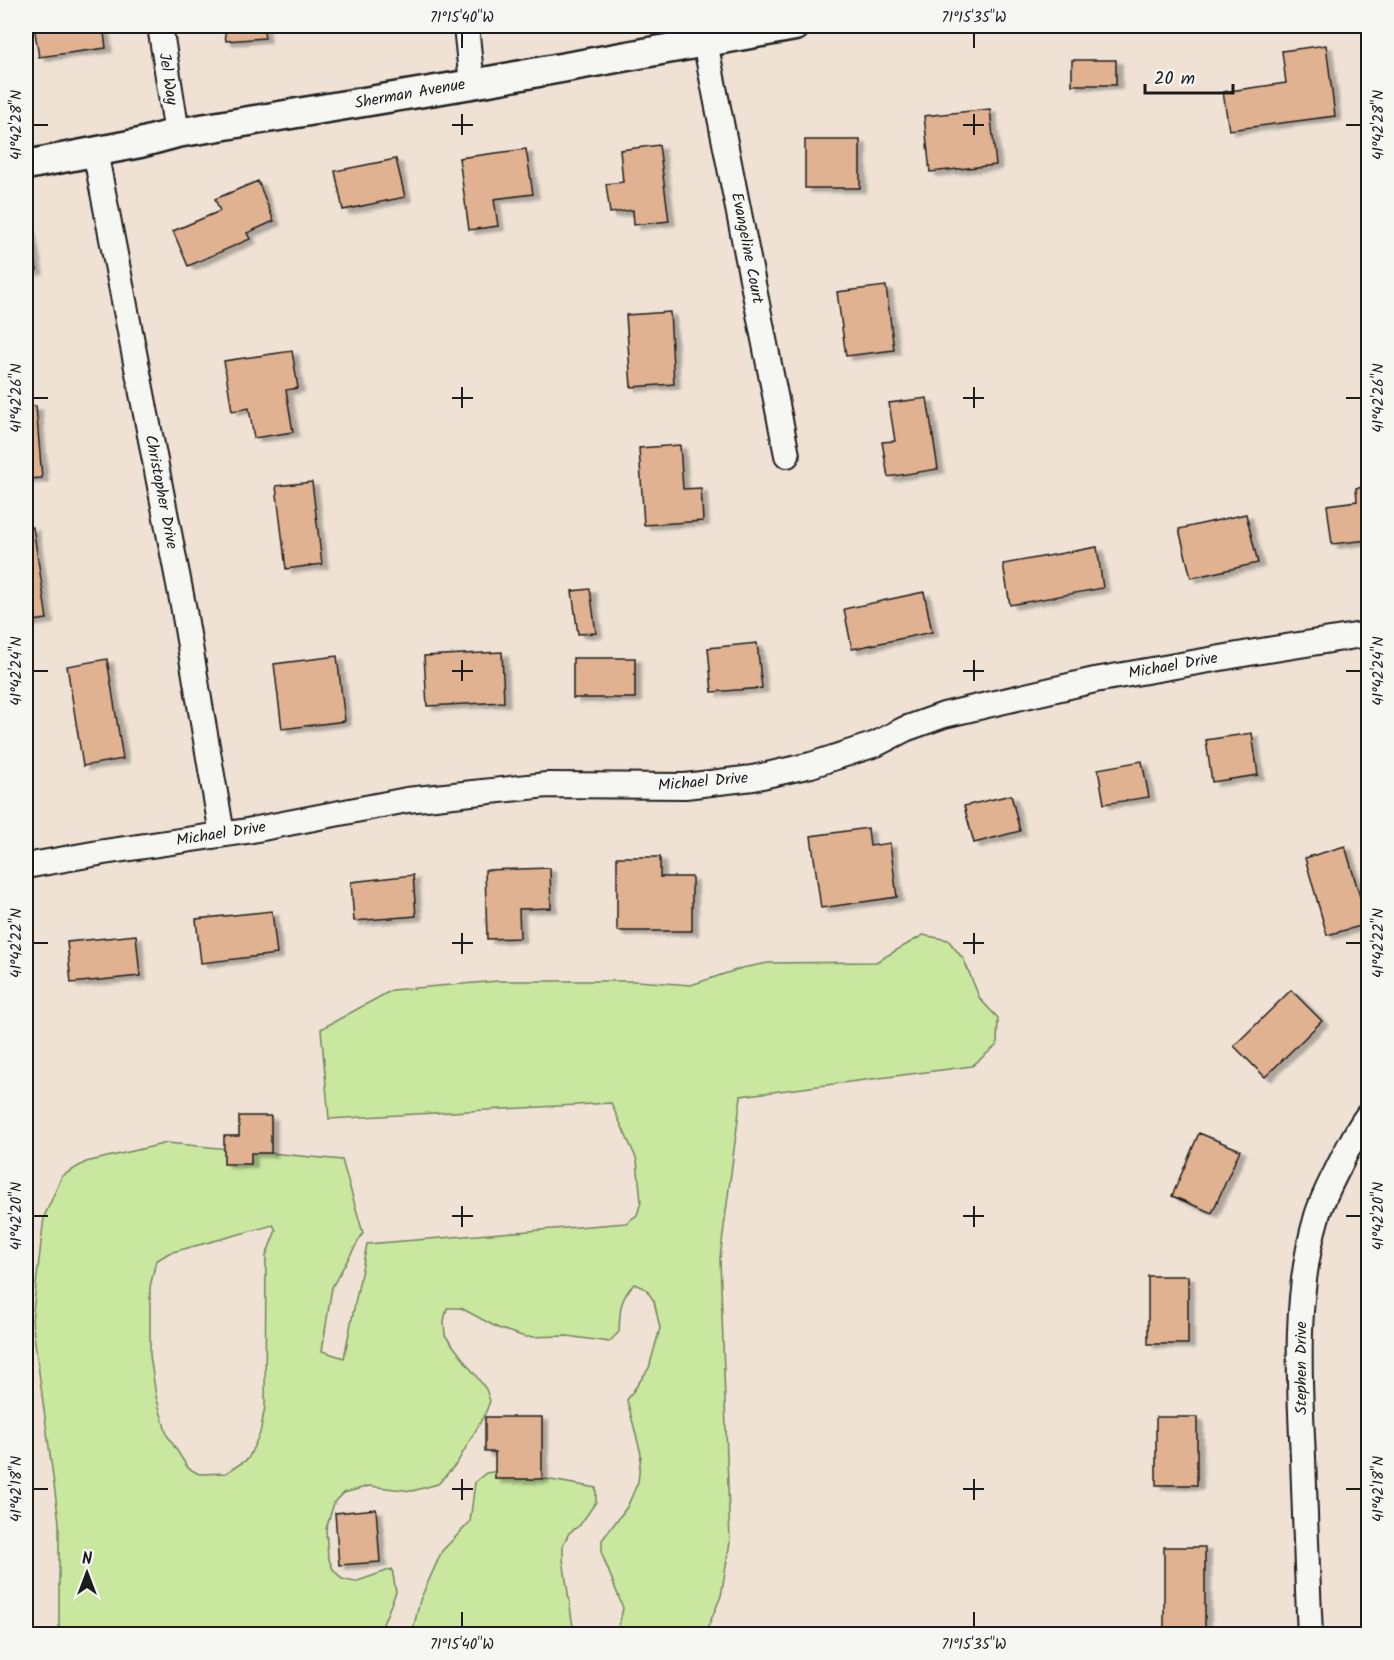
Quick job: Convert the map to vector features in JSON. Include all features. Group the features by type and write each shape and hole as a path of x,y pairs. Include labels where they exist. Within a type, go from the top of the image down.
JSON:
{"street":[{"name":"Jel Way","path":"160,26 177,133"},
{"path":"466,26 472,84"},
{"name":"Sherman Avenue","path":"26,165 140,143 177,133 472,84 795,26"},
{"name":"Evangeline Court","path":"705,42 788,455"},
{"name":"Christopher Drive","path":"95,151 183,604 222,834"},
{"name":"Michael Drive","path":"26,866 247,831 407,800 547,785 685,786 753,778 822,762 876,744 904,729 944,715 1095,680 1368,634"},
{"name":"Stephen Drive","path":"1310,1635 1300,1403 1300,1323 1303,1283 1317,1214 1331,1181 1359,1127 1368,1115"}],"green space":[{"path":"923,935 948,940 964,960 980,999 998,1018 997,1045 972,1066 741,1096 720,1258 730,1542 721,1596 705,1634 617,1634 623,1608 602,1554 602,1540 627,1507 638,1482 641,1454 627,1400 649,1368 660,1328 654,1301 646,1289 634,1284 623,1301 619,1332 609,1342 567,1336 525,1337 498,1328 461,1308 447,1308 444,1321 445,1335 486,1389 490,1401 485,1414 457,1463 438,1484 412,1491 369,1486 344,1493 334,1503 326,1529 328,1557 333,1569 342,1579 355,1582 392,1569 396,1592 379,1634 59,1634 59,1522 32,1320 44,1217 62,1176 86,1162 167,1143 342,1160 363,1233 332,1287 322,1351 344,1358 367,1244 626,1223 637,1215 641,1202 637,1160 611,1103 329,1119 321,1029 392,990 498,981 637,981 691,985 742,968 768,963 876,962","holes":["273,1225 276,1230 266,1256 265,1407 260,1433 248,1459 226,1473 199,1474 188,1468 167,1435 156,1396 150,1355 150,1287 156,1261 169,1253"]},
{"path":"499,1471 596,1488 596,1502 580,1525 569,1533 563,1545 574,1634 412,1634 420,1600 442,1551 470,1522 475,1482 486,1473"}],"building":[{"path":"34,26 103,26 106,48 39,57"},
{"path":"224,26 263,26 265,38 226,41"},
{"path":"1326,45 1335,116 1229,130 1223,92 1286,83 1282,51"},
{"path":"1072,60 1116,60 1116,85 1072,85"},
{"path":"990,109 996,165 930,172 924,116"},
{"path":"805,140 860,140 860,188 805,188"},
{"path":"659,145 669,221 634,225 633,210 610,213 606,184 623,182 620,150"},
{"path":"526,149 533,194 494,199 498,226 469,230 459,158"},
{"path":"396,159 405,197 343,210 335,171"},
{"path":"258,181 274,221 247,233 250,239 188,266 173,231 220,211 215,199"},
{"path":"26,229 29,229 37,270 26,272"},
{"path":"886,286 894,350 846,356 837,292"},
{"path":"670,312 674,384 631,387 626,315"},
{"path":"292,351 298,388 286,390 293,432 254,438 249,408 232,411 224,361"},
{"path":"927,398 938,469 888,477 882,442 895,441 889,403"},
{"path":"26,406 36,406 42,478 26,479"},
{"path":"680,445 683,489 701,488 703,521 644,525 639,448"},
{"path":"312,482 322,564 286,569 276,486"},
{"path":"1368,487 1368,540 1332,544 1327,505 1357,501 1356,488"},
{"path":"1246,514 1258,563 1191,578 1179,529"},
{"path":"33,527 47,619 26,622 26,529"},
{"path":"1097,547 1103,588 1010,605 1003,564"},
{"path":"590,589 596,633 578,634 572,591"},
{"path":"924,592 932,632 852,649 844,609"},
{"path":"757,643 762,688 712,692 708,648"},
{"path":"502,652 504,702 427,706 424,656"},
{"path":"337,656 345,721 282,729 274,664"},
{"path":"573,658 635,658 635,698 573,698"},
{"path":"107,659 123,759 83,766 67,666"},
{"path":"1252,733 1258,775 1212,782 1206,740"},
{"path":"1142,761 1149,797 1104,804 1098,769"},
{"path":"1011,795 1020,831 974,843 964,806"},
{"path":"868,828 870,846 890,843 897,897 821,908 811,836"},
{"path":"1345,846 1368,924 1327,935 1305,858"},
{"path":"617,857 660,857 660,877 692,877 692,931 617,931"},
{"path":"550,868 551,908 519,909 520,938 487,939 485,870"},
{"path":"413,875 416,916 354,921 351,882"},
{"path":"272,911 277,954 201,963 196,919"},
{"path":"136,935 140,976 71,983 67,942"},
{"path":"1291,990 1322,1021 1265,1077 1234,1046"},
{"path":"239,1116 271,1116 271,1153 251,1153 251,1164 224,1164 224,1136 239,1136"},
{"path":"1199,1133 1240,1150 1212,1213 1172,1196"},
{"path":"1148,1276 1188,1276 1188,1344 1148,1344"},
{"path":"485,1417 542,1417 542,1479 495,1479 495,1452 485,1452"},
{"path":"1156,1417 1197,1417 1197,1485 1156,1485"},
{"path":"376,1509 380,1562 339,1565 335,1513"},
{"path":"1164,1547 1205,1547 1205,1628 1164,1628"}]}
